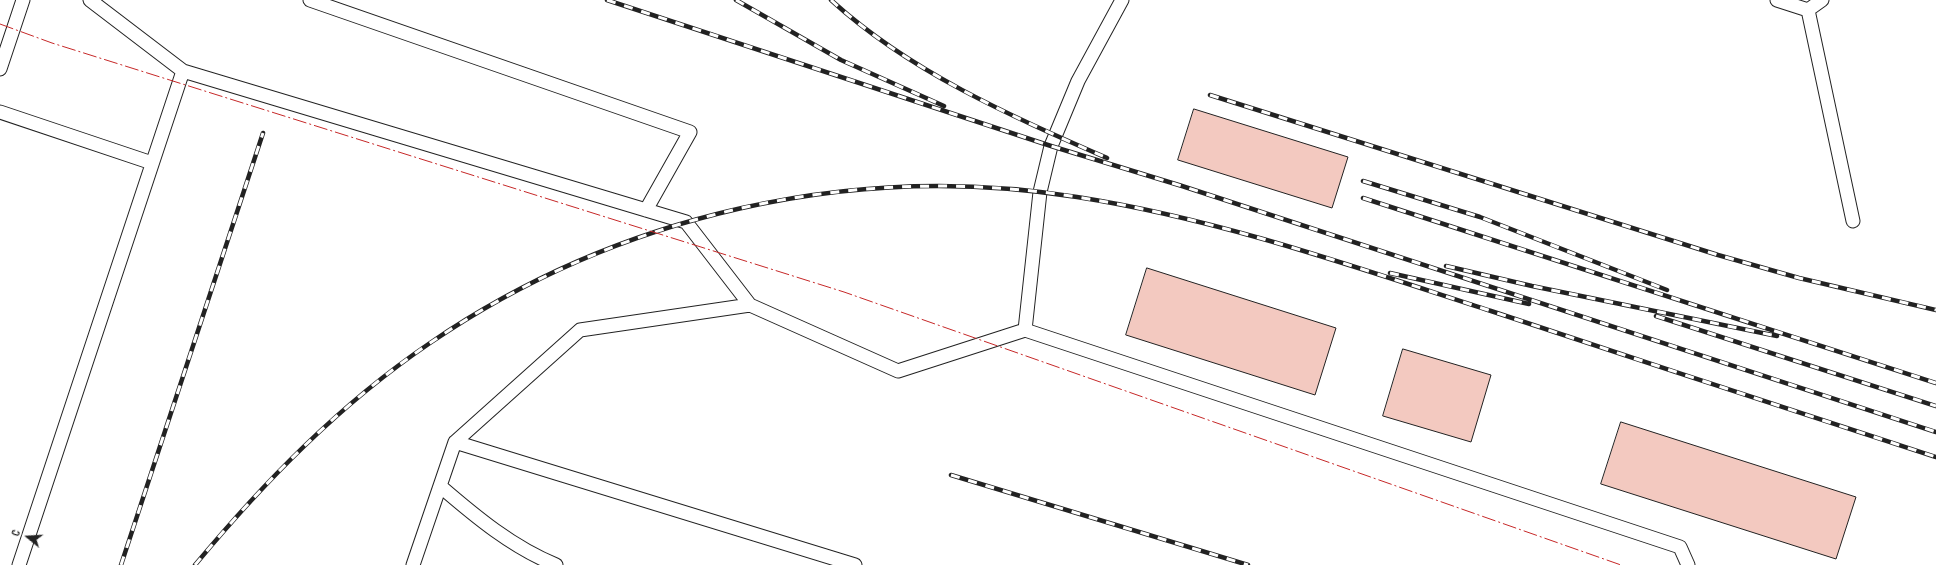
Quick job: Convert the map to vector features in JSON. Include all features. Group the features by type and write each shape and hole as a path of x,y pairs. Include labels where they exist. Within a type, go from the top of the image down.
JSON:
{"lane":[{"path":"0,69 23,0"},
{"path":"90,0 183,72 686,222 750,305 898,371 1024,330 1680,547 1688,565"},
{"path":"310,0 690,132 646,210"},
{"path":"1024,330 1040,192 1051,146 1078,81 1122,0"},
{"path":"1777,0 1808,10"},
{"path":"1808,10 1822,0"},
{"path":"1808,10 1853,221"},
{"path":"19,565 183,72"},
{"path":"0,112 152,163"},
{"path":"413,565 454,442 580,330 750,305"},
{"path":"454,442 855,565"},
{"path":"440,486 498,534 536,557 556,565"}],"building":[{"path":"1194,109 1348,157 1332,208 1178,160"},
{"path":"1147,268 1336,328 1315,395 1126,335"},
{"path":"1403,349 1491,375 1471,442 1383,416"},
{"path":"1621,422 1856,497 1836,559 1601,484"}],"railway":[{"path":"607,0 1051,146 1182,186 1936,432"},
{"path":"736,0 841,60 944,106"},
{"path":"831,0 862,26 928,71 998,109 1107,158"},
{"path":"1210,95 1718,255 1799,278 1936,310"},
{"path":"121,565 263,133"},
{"path":"1363,181 1480,217 1667,290"},
{"path":"195,565 276,474 334,418 365,392 430,343 502,298 578,261 658,231 740,208 823,194 908,187 993,188 1077,197 1130,206 1235,231 1338,261 1936,457"},
{"path":"1363,198 1936,383"},
{"path":"1446,266 1532,286 1777,336"},
{"path":"1390,273 1529,304"},
{"path":"1656,316 1936,406"},
{"path":"951,475 1248,565"}],"power":[{"path":"0,24 52,43 844,292 1621,565"}]}
